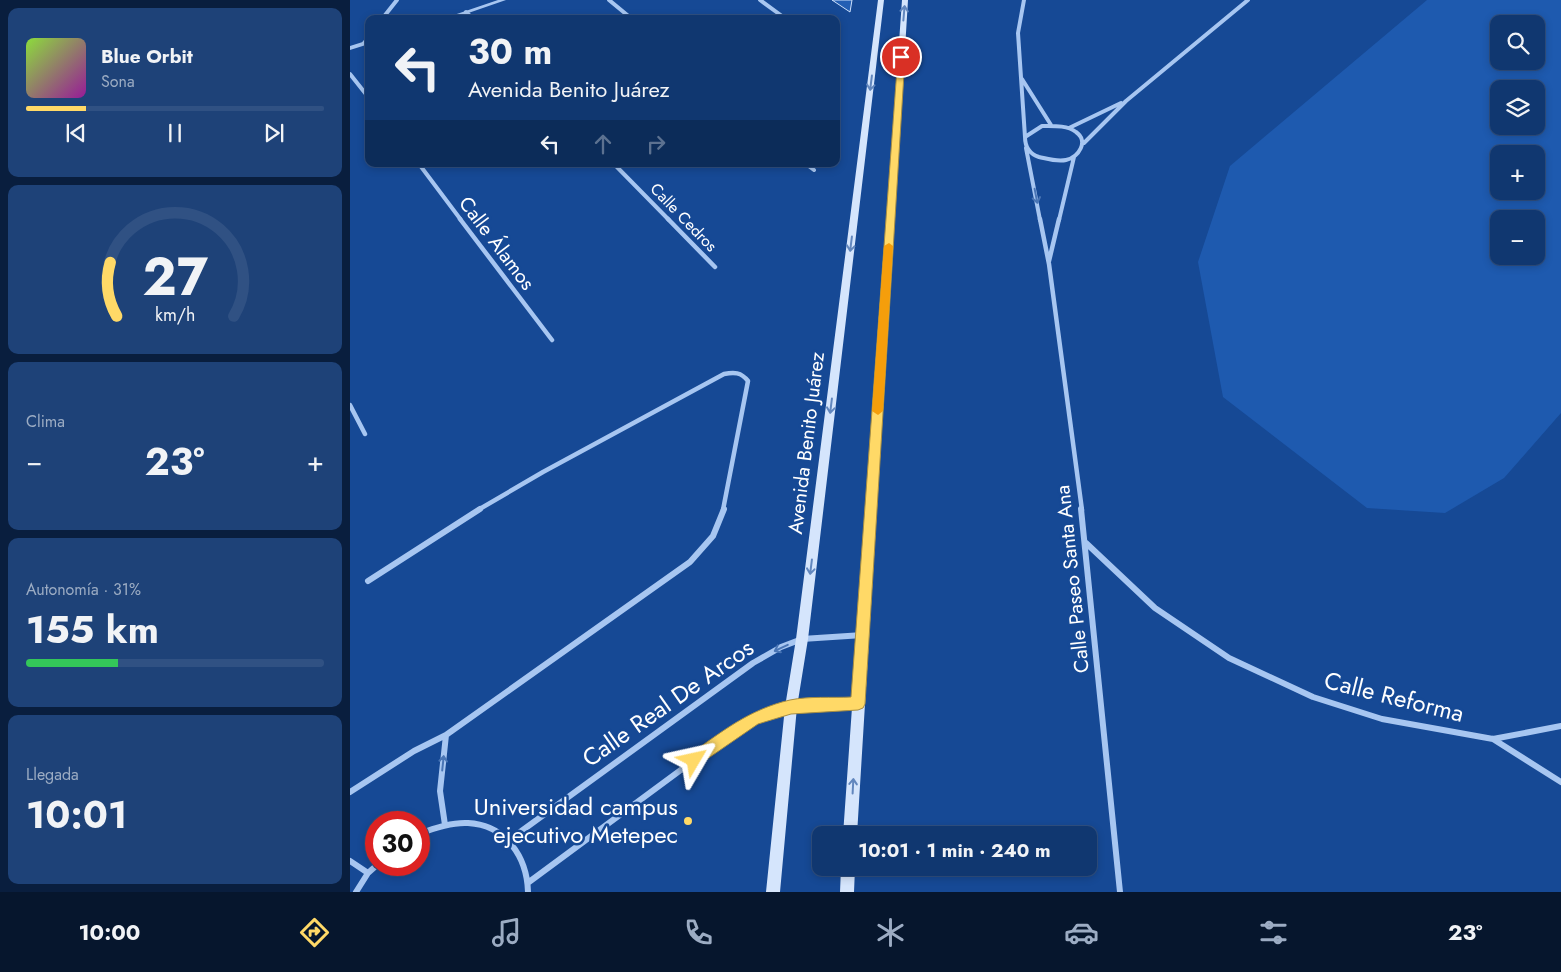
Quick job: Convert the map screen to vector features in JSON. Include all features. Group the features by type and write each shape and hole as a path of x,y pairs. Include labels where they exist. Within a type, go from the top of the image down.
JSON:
{"main road":[{"name":"Avenida Benito Juárez","path":"773,892 791,707 802,639 881,0"},
{"path":"851,826 905,0"},
{"path":"846,892 847,876"}],"street":[{"path":"385,15 397,0"},
{"path":"457,15 503,0"},
{"path":"609,0 627,15"},
{"path":"760,0 781,15"},
{"path":"1024,0 1018,33 1026,148 1037,156 1052,160 1074,157 1080,153 1084,144 1126,100 1248,0"},
{"path":"466,12 469,15"},
{"path":"350,48 365,43"},
{"path":"350,74 365,93"},
{"path":"1021,77 1051,125"},
{"path":"1069,128 1126,100"},
{"path":"1025,138 1034,129 1051,125 1069,128 1080,135 1084,144"},
{"name":"Calle Paseo Santa Ana","path":"1026,148 1049,264 1086,542 1120,892"},
{"name":"Calle Paseo Santa Ana","path":"1049,264 1074,157"},
{"name":"Calle Álamos","path":"420,167 552,340"},
{"name":"Calle Cedros","path":"617,167 714,267"},
{"path":"810,167 814,170"},
{"path":"350,792 414,751 446,735 690,562 713,536 724,508 748,381 744,375 738,372 724,374 468,514 419,544 368,581"},
{"path":"350,404 366,434"},
{"name":"Calle Reforma","path":"1086,542 1155,608 1229,658 1313,697 1374,716 1493,739 1561,726"},
{"name":"Calle Real De Arcos","path":"509,840 753,663 781,647 802,639 863,635"},
{"path":"528,882 739,727 755,718 791,707 858,704"},
{"path":"446,735 440,791 446,825"},
{"path":"1493,739 1561,782"},
{"path":"430,830 446,825 470,823 491,828 509,840 522,858 528,882 528,892"},
{"path":"350,861 365,871"},
{"path":"356,892 366,876"}],"shaded area":[{"path":"1427,0 1561,0 1561,413 1504,478 1445,513 1367,508 1223,397 1198,262 1230,166"}],"building":[{"path":"832,0 852,0 850,12"}],"slow traffic":[{"path":"878,411 889,246"}],"place":[{"name":"Universidad campus ejecutivo Metepec","path":"688,821"}],"route":[{"path":"694,760 739,727 755,718 791,707 858,704 901,57"}]}
